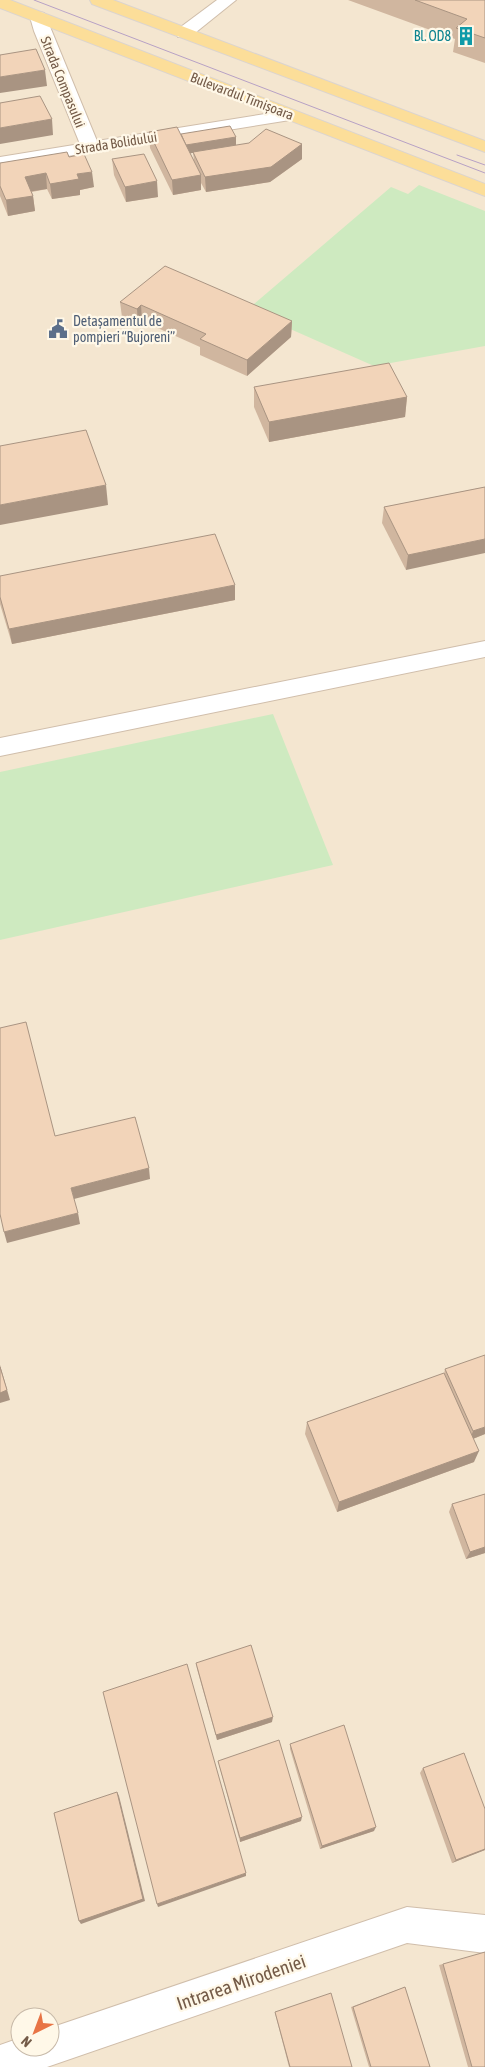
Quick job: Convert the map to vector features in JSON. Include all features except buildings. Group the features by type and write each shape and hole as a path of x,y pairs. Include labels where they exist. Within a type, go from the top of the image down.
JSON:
{"main road":[{"path":"98,0 485,146"},
{"name":"Bulevardul Timișoara","path":"0,2 290,115 425,153 485,190"},
{"path":"425,153 448,133"}],"street":[{"path":"184,32 228,0"},
{"name":"Strada Compasului","path":"38,17 90,147"},
{"name":"Strada Bolidului","path":"0,162 290,115"},
{"path":"0,747 485,649"},
{"name":"Intrarea Mirodeniei","path":"0,2064 407,1925 485,1934"}],"shaded area":[{"path":"0,0 485,0 485,2067 0,2067"}],"green space":[{"path":"419,185 485,211 485,346 374,366 247,310 391,187 408,194"},
{"path":"273,714 333,865 0,940 0,772"}],"tram line":[{"path":"34,0 485,173"},
{"path":"457,155 485,165"}],"place":[{"name":"Bl. OD8","path":"466,36"},
{"name":"Detașamentul de pompieri “Bujoreni”","path":"58,329"}]}
